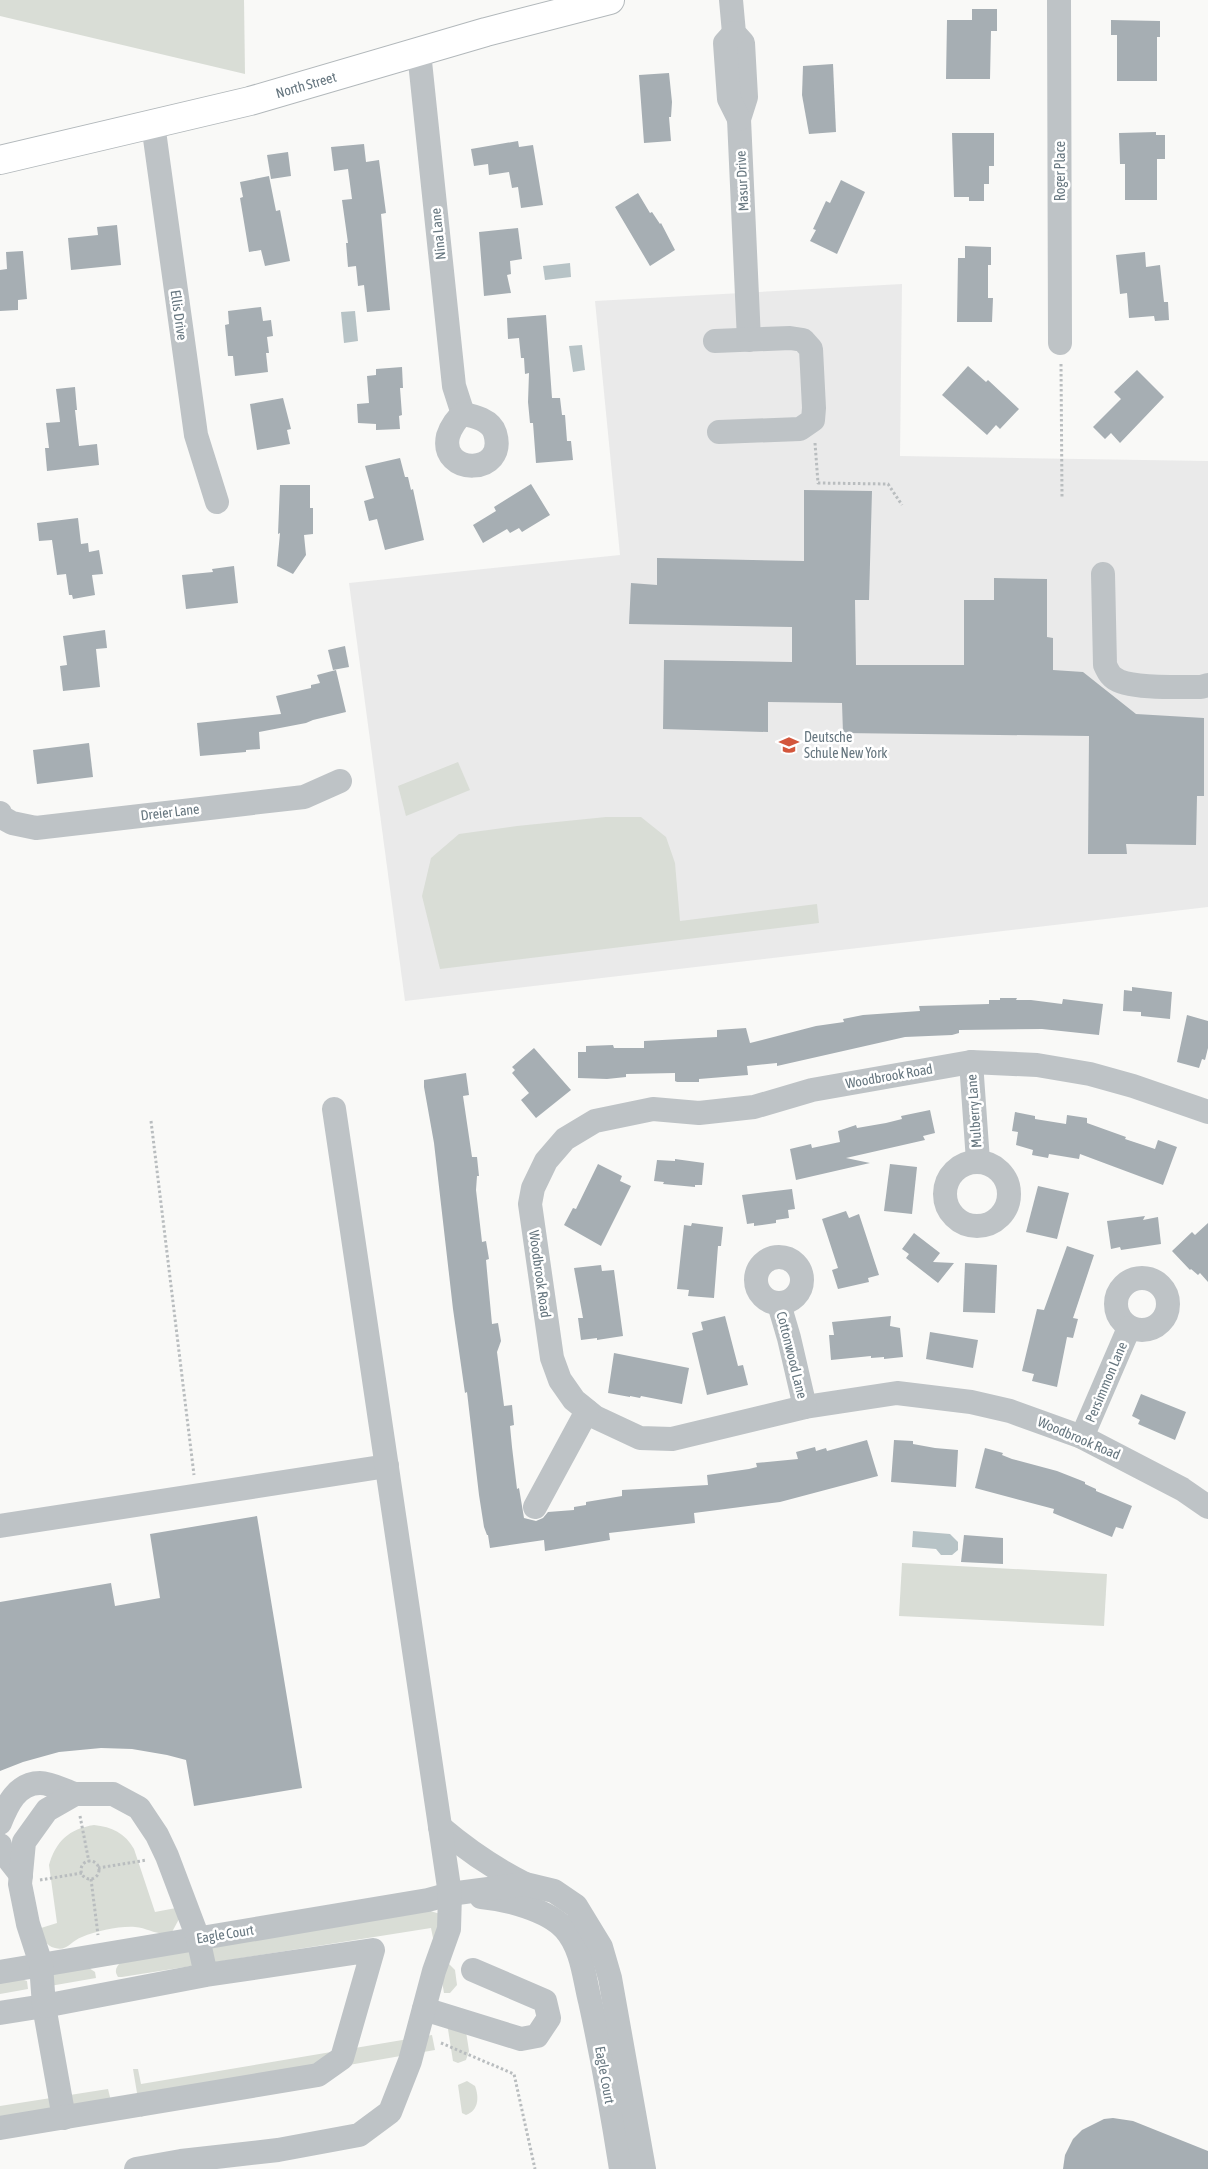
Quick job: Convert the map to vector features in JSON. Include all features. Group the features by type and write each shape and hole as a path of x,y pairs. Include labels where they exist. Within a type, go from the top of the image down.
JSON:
{"main road":[{"name":"North Street","path":"0,160 250,101 419,52 550,4 610,0"}],"street":[{"name":"Masur Drive","path":"731,0 734,33 725,43 729,100 739,119 750,340"},
{"name":"Roger Place","path":"1059,0 1060,343"},
{"name":"Nina Lane","path":"419,52 454,386 463,414"},
{"name":"Ellis Drive","path":"153,124 196,435 216,502"},
{"path":"716,341 790,338 804,340 811,349 814,408 813,420 800,428 719,432"},
{"path":"1103,574 1105,665 1109,674 1115,680 1127,684 1200,687 1208,685"},
{"name":"Dreier Lane","path":"0,814 12,823 36,828 304,797 340,781"},
{"name":"Woodbrook Road","path":"1208,1112 1133,1086 1090,1074 1037,1065 971,1062 812,1090 754,1107 699,1112 653,1109 596,1121 565,1139 546,1161 533,1188 530,1204 552,1358 560,1380 574,1400 595,1418 640,1438 672,1439 805,1407 896,1394 971,1402 1010,1411 1082,1437 1182,1489 1208,1507"},
{"name":"Mulberry Lane","path":"971,1062 978,1161"},
{"path":"144,2168 225,2162 359,2135 390,2112 410,2061 434,1971 449,1929 450,1894 334,1109"},
{"name":"Cottonwood Lane","path":"779,1304 790,1338 805,1407"},
{"name":"Persimmon Lane","path":"1082,1437 1129,1328"},
{"path":"535,1507 587,1411"},
{"path":"0,1526 386,1466"},
{"path":"0,1823 8,1803 23,1787 41,1783 75,1794 113,1794 139,1808 158,1835 167,1856 198,1938 206,1975"},
{"path":"64,2118 44,2006 41,1964 28,1924 20,1879 24,1842 47,1810 75,1794"},
{"name":"Eagle Court","path":"440,1827 476,1856 525,1884 554,1891 576,1906 601,1947 610,1978 644,2169"},
{"path":"0,1845 0,1848 20,1879"},
{"name":"Eagle Court","path":"0,1972 428,1900 450,1894 525,1884"},
{"name":"Eagle Court","path":"450,1894 499,1899 533,1910 553,1920 565,1929 570,1936 578,1951 603,2057 621,2169"},
{"path":"0,2013 206,1975 373,1950 342,2058 318,2075 0,2128"},
{"path":"424,2009 521,2039 537,2036 549,2018 546,2001 473,1970"}],"path":[{"path":"1060,343 1062,497"},
{"path":"813,420 818,483 888,484 902,505"},
{"path":"151,1121 197,1495"},
{"path":"75,1794 89,1862"},
{"path":"98,1868 167,1856"},
{"path":"89,1862 95,1863 98,1868 98,1874 90,1879 82,1873 82,1867 89,1862"},
{"path":"20,1879 82,1873"},
{"path":"90,1879 101,1954"},
{"path":"441,2043 514,2074 535,2169"}],"shaded area":[{"path":"0,0 244,0 245,74 0,16"},
{"path":"570,263 571,277 545,280 543,266"},
{"name":"Deutsche Schule New York","path":"902,284 900,456 1208,461 1208,907 405,1001 349,583 620,555 595,301"},
{"path":"355,311 358,341 344,343 341,312"},
{"path":"582,345 585,370 573,372 569,346"},
{"path":"458,762 470,790 406,816 398,786"},
{"path":"606,817 641,817 666,837 675,863 680,921 817,904 819,923 440,969 422,896 431,858 459,834"},
{"path":"913,1531 950,1534 958,1542 958,1550 952,1555 941,1555 936,1549 912,1547"},
{"path":"902,1563 1107,1574 1104,1626 899,1616"},
{"path":"94,1825 107,1827 117,1832 130,1843 134,1849 155,1912 176,1908 179,1919 172,1932 158,1933 135,1927 122,1927 78,1938 69,1945 59,1949 47,1943 41,1928 57,1923 49,1865 55,1849 71,1833"},
{"path":"430,1911 444,1915 434,1943 431,1928 122,1977 118,1977 116,1973 117,1967 121,1962"},
{"path":"448,1963 455,1970 457,1985 450,1993 444,1993 439,1964"},
{"path":"89,1968 95,1972 96,1978 50,1986 54,1974"},
{"path":"21,1979 27,1981 28,1989 0,1994 0,1982"},
{"path":"464,2019 469,2051 466,2060 458,2063 453,2061 447,2023"},
{"path":"432,2035 435,2050 143,2101 146,2115 141,2117 133,2069 138,2069 141,2084"},
{"path":"467,2081 475,2086 477,2103 476,2107 466,2115 462,2113 458,2085"},
{"path":"108,2089 112,2105 0,2123 0,2106"}],"building":[{"path":"972,9 997,9 997,31 991,31 990,79 946,79 947,20 972,20"},
{"path":"1111,20 1160,21 1160,37 1157,37 1157,81 1117,81 1117,35 1111,35"},
{"path":"833,64 836,132 809,134 802,95 803,66"},
{"path":"669,73 672,102 671,117 669,117 671,141 644,143 639,75"},
{"path":"1156,132 1156,135 1165,135 1165,159 1157,159 1157,200 1125,200 1125,164 1120,164 1119,133"},
{"path":"952,133 994,133 994,166 989,166 989,184 984,184 984,201 969,201 969,197 954,197"},
{"path":"518,141 519,147 533,145 543,205 521,208 518,187 512,188 509,172 489,175 488,164 474,166 471,149"},
{"path":"364,144 366,162 379,160 386,213 381,214 390,310 367,312 364,285 358,286 356,266 348,267 346,243 348,243 342,200 352,199 348,169 334,171 331,147"},
{"path":"288,152 291,176 271,179 267,155"},
{"path":"269,176 276,211 280,210 290,261 265,266 261,250 249,252 240,198 243,197 240,182"},
{"path":"841,180 865,192 837,254 810,241 816,230 813,229 826,201 830,203"},
{"path":"638,193 650,213 652,212 661,223 675,250 650,266 615,207"},
{"path":"117,225 121,265 71,270 68,238 98,235 97,227"},
{"path":"518,228 522,259 510,261 511,274 507,275 511,293 484,296 479,232"},
{"path":"965,246 991,247 991,265 988,265 988,298 993,298 992,322 957,322 958,258 965,258"},
{"path":"23,251 27,299 18,300 18,310 0,311 0,270 7,269 6,252"},
{"path":"1145,252 1146,267 1160,265 1164,302 1168,302 1169,320 1155,321 1154,316 1129,318 1127,293 1120,294 1116,255"},
{"path":"261,307 263,321 271,320 273,336 267,337 269,353 266,353 268,372 235,376 233,356 228,356 225,325 229,324 228,311"},
{"path":"546,315 552,398 560,398 562,415 565,415 567,441 571,441 573,460 536,463 533,423 530,423 528,402 529,373 525,374 524,358 521,358 519,338 508,339 507,318"},
{"path":"968,366 986,382 988,380 1019,409 1000,429 996,425 987,435 942,395"},
{"path":"402,367 403,388 400,388 402,415 399,416 400,429 376,430 376,424 358,423 357,404 369,403 367,376 376,375 376,369"},
{"path":"1137,370 1164,397 1120,443 1111,433 1105,439 1093,427 1121,399 1114,392"},
{"path":"75,387 77,410 75,410 79,446 97,444 99,465 47,471 45,448 49,448 46,423 60,422 56,389"},
{"path":"283,398 291,429 287,430 290,444 257,450 250,404"},
{"path":"400,458 405,477 408,477 411,490 413,489 424,540 385,550 377,519 369,521 364,501 374,498 365,466"},
{"path":"531,484 550,515 522,532 519,528 510,533 507,529 483,543 473,525 496,511 494,507"},
{"path":"280,485 310,485 310,508 313,508 313,534 304,535 306,555 293,574 277,566 280,533 278,534"},
{"path":"804,490 872,491 869,600 855,600 856,665 964,665 964,600 994,600 994,578 1047,579 1047,637 1053,638 1053,670 1083,672 1136,714 1204,718 1204,796 1197,796 1196,845 1126,844 1127,854 1088,854 1089,736 843,733 842,703 768,702 768,732 663,729 664,660 792,662 792,627 629,624 631,583 657,585 657,558 804,561"},
{"path":"78,518 81,544 88,543 89,552 99,550 103,574 92,575 95,595 73,599 72,595 69,595 66,574 57,575 52,540 39,541 37,523"},
{"path":"234,566 238,603 186,609 182,575 213,572 212,569"},
{"path":"105,630 107,648 96,649 100,687 63,691 60,666 67,665 63,636"},
{"path":"345,646 349,667 333,670 328,650"},
{"path":"336,670 346,712 306,723 259,732 260,749 200,756 197,723 281,714 276,696 311,688 311,685 320,683 317,675"},
{"path":"89,743 93,777 37,784 33,750"},
{"path":"1132,987 1172,992 1170,1019 1141,1016 1141,1012 1123,1011 1124,990 1132,991"},
{"path":"1000,998 1017,998 1016,1000 1062,1004 1063,999 1103,1004 1099,1035 1042,1029 959,1030 959,1033 952,1035 905,1037 777,1066 777,1063 747,1066 748,1075 699,1079 699,1082 677,1082 675,1081 675,1073 626,1074 626,1077 607,1079 578,1078 578,1052 586,1052 586,1046 613,1045 614,1048 644,1048 644,1041 717,1037 717,1030 746,1028 750,1043 816,1026 844,1022 843,1019 863,1015 920,1011 919,1006 989,1004 989,1000 1000,1000"},
{"path":"1187,1015 1208,1021 1208,1048 1205,1060 1202,1059 1199,1068 1177,1062"},
{"path":"534,1048 571,1090 536,1118 521,1100 529,1093 512,1073 515,1070 512,1067"},
{"path":"466,1073 469,1095 463,1096 472,1157 477,1157 479,1176 477,1176 476,1190 482,1242 486,1241 489,1259 486,1260 492,1324 498,1323 501,1341 497,1352 504,1406 512,1405 514,1425 510,1426 512,1447 517,1489 519,1488 524,1518 536,1521 543,1518 548,1512 574,1510 574,1507 586,1505 586,1502 622,1496 622,1490 708,1485 707,1475 749,1469 757,1467 756,1463 798,1459 796,1452 815,1447 816,1451 826,1448 827,1451 867,1440 878,1476 780,1502 694,1513 695,1523 609,1533 610,1540 545,1551 544,1540 490,1548 488,1535 484,1527 479,1495 467,1392 465,1393 453,1309 434,1143 424,1087 424,1080"},
{"path":"930,1110 935,1133 923,1136 925,1140 846,1158 870,1163 796,1180 790,1149 811,1144 812,1148 840,1142 838,1131 856,1125 857,1128 886,1123 902,1119 901,1116"},
{"path":"1015,1112 1035,1116 1035,1119 1066,1124 1067,1115 1087,1118 1087,1123 1155,1149 1158,1140 1177,1147 1163,1185 1080,1154 1079,1159 1049,1154 1048,1158 1032,1155 1033,1150 1016,1145 1018,1132 1012,1131"},
{"path":"675,1159 704,1163 702,1185 695,1185 695,1187 663,1184 664,1182 654,1181 657,1160 675,1161"},
{"path":"598,1164 622,1176 620,1181 631,1186 601,1246 564,1225 573,1208 576,1209"},
{"path":"890,1164 917,1167 912,1214 884,1211"},
{"path":"1038,1186 1069,1193 1057,1239 1026,1232"},
{"path":"792,1189 795,1209 788,1210 789,1218 776,1220 776,1223 754,1226 754,1223 747,1224 742,1195"},
{"path":"846,1211 849,1218 859,1214 879,1275 868,1278 869,1282 838,1289 832,1270 838,1268 822,1219"},
{"path":"1145,1216 1143,1220 1158,1217 1161,1244 1121,1250 1120,1247 1111,1249 1107,1221"},
{"path":"692,1223 723,1227 721,1246 718,1246 714,1298 688,1296 689,1290 677,1289 684,1225 691,1226"},
{"path":"1208,1223 1208,1282 1200,1273 1198,1275 1190,1270 1172,1251 1192,1232 1195,1235"},
{"path":"914,1233 940,1253 933,1262 954,1263 938,1283 906,1258 909,1254 902,1249"},
{"path":"1067,1246 1094,1255 1073,1318 1078,1319 1073,1338 1067,1337 1057,1387 1032,1381 1034,1374 1022,1371 1037,1309 1044,1310"},
{"path":"965,1263 997,1265 995,1313 963,1312"},
{"path":"601,1265 602,1271 614,1270 623,1336 597,1340 597,1338 581,1340 578,1318 583,1318 574,1268"},
{"path":"725,1316 738,1366 743,1365 748,1385 707,1395 692,1333 703,1330 701,1322"},
{"path":"891,1316 890,1326 900,1328 903,1357 884,1359 884,1357 871,1358 871,1356 831,1360 829,1335 834,1335 832,1322"},
{"path":"930,1332 978,1340 973,1368 926,1359"},
{"path":"614,1353 689,1368 682,1404 641,1396 640,1398 608,1393"},
{"path":"1141,1394 1186,1412 1175,1440 1138,1424 1140,1420 1132,1416"},
{"path":"894,1440 913,1441 913,1444 958,1450 956,1487 891,1482"},
{"path":"985,1448 1003,1453 1002,1455 1012,1459 1057,1471 1085,1482 1085,1484 1096,1489 1096,1491 1132,1506 1123,1529 1116,1527 1112,1537 1053,1513 1054,1509 975,1488"},
{"path":"257,1516 302,1788 194,1806 186,1760 132,1749 101,1748 59,1752 23,1762 0,1771 0,1602 111,1583 115,1606 160,1598 150,1534"},
{"path":"964,1535 1003,1538 1003,1564 961,1562"},
{"path":"1113,2118 1133,2121 1208,2151 1208,2169 1063,2169 1065,2155 1073,2139 1082,2130 1104,2119"}],"place":[{"name":"Deutsche Schule New York","path":"789,745"}]}
